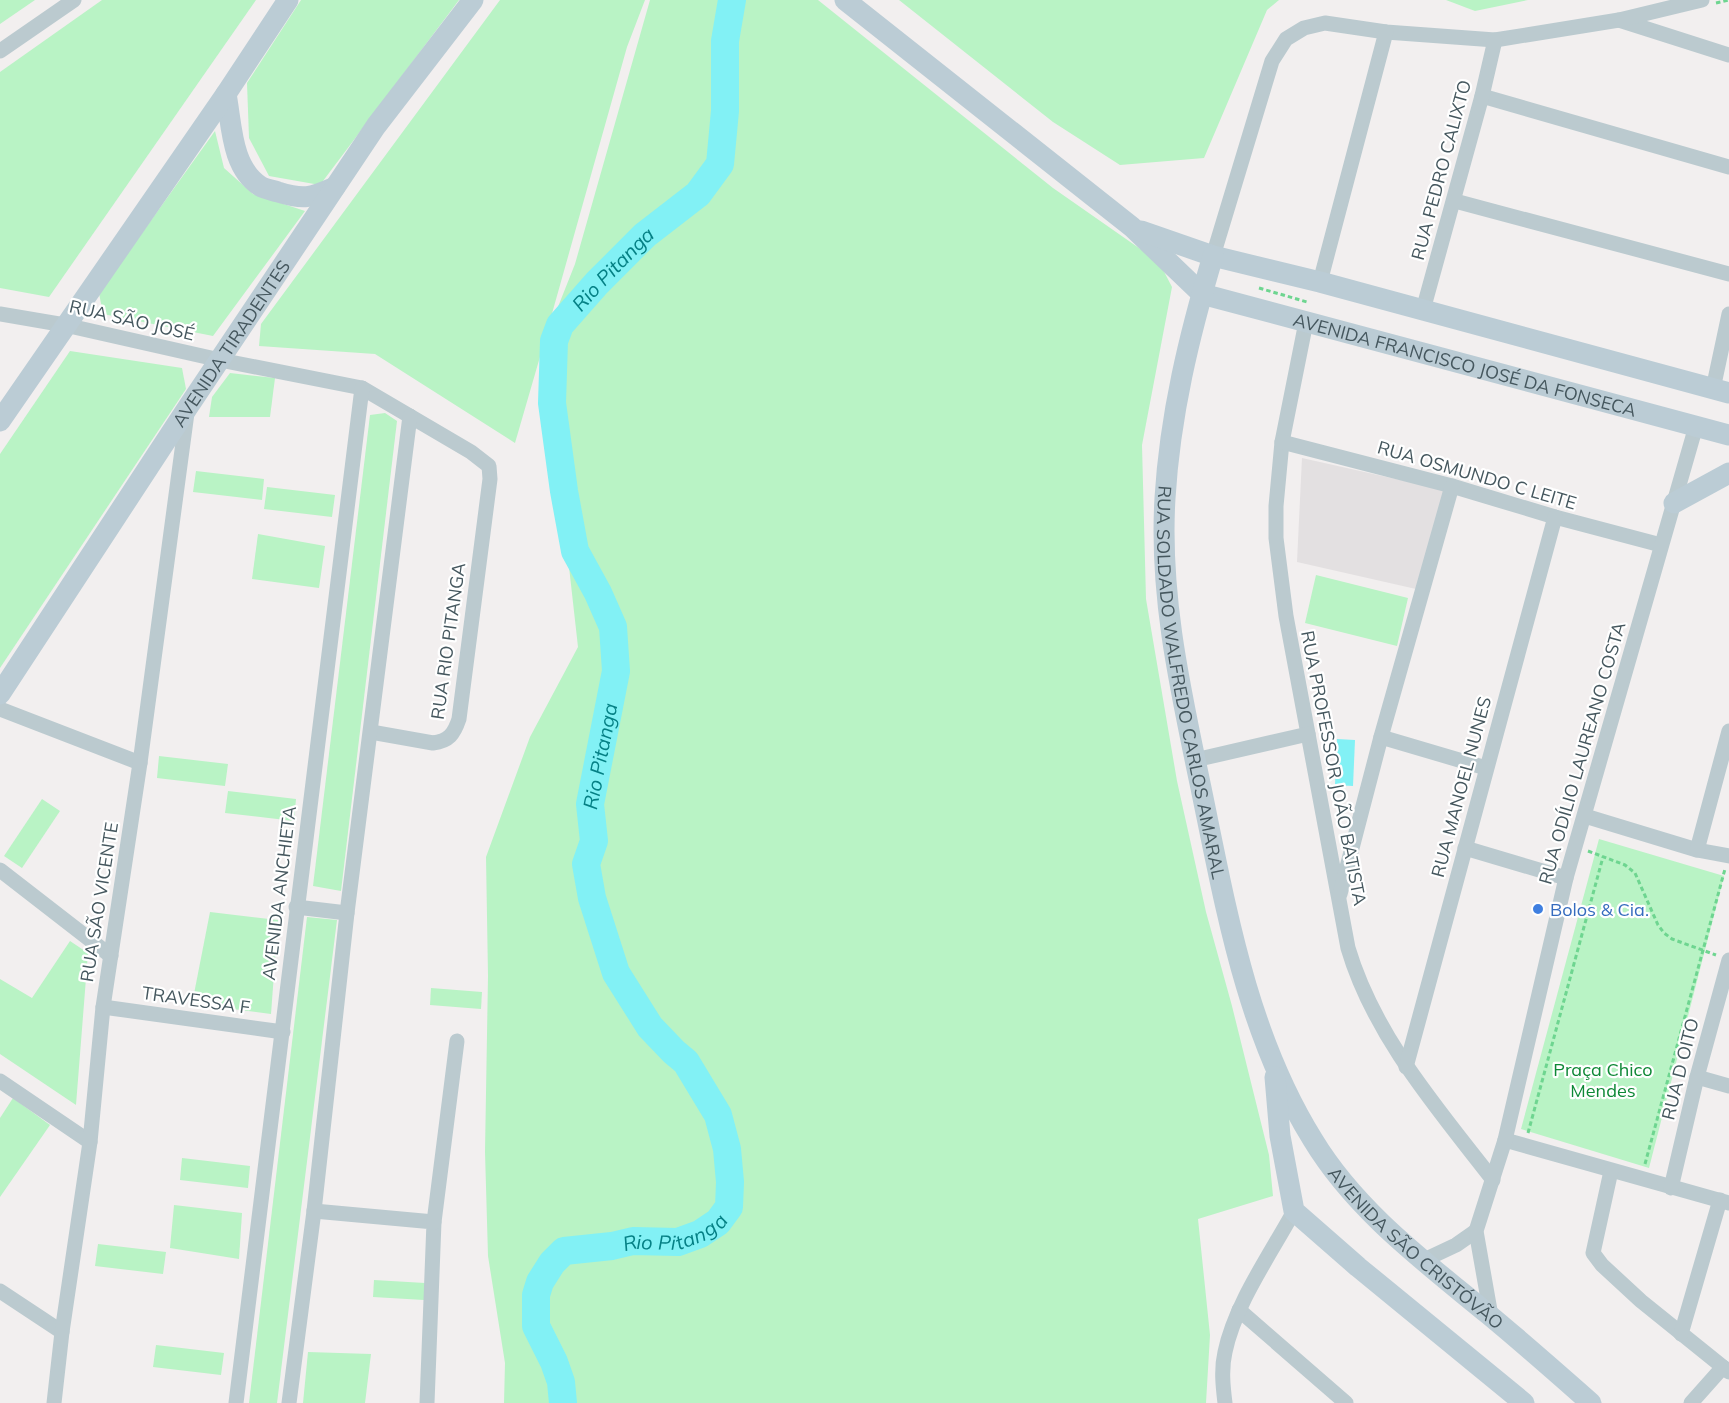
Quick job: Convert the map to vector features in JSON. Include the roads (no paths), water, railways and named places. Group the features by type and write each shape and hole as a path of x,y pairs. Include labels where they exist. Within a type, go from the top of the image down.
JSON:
{"street":[{"path":"0,51 74,0"},
{"path":"0,420 226,94 288,0"},
{"name":"AVENIDA TIRADENTES","path":"0,694 376,126 473,0"},
{"path":"845,0 1132,227 1202,294"},
{"path":"1213,256 1272,61 1286,39 1304,28 1324,23 1386,32 1495,40 1619,20 1702,0"},
{"path":"1619,20 1729,55"},
{"path":"1320,282 1386,32"},
{"name":"RUA PEDRO CALIXTO","path":"1423,310 1455,201 1495,40"},
{"path":"226,94 238,160 248,176 261,187 297,198 313,196 335,188"},
{"path":"1482,96 1729,167"},
{"path":"1455,201 1729,274"},
{"path":"1132,227 1213,256 1320,282 1721,391 1729,314"},
{"name":"RUA SOLDADO WALFREDO CARLOS AMARAL","path":"1213,256 1181,372 1173,421 1165,498 1166,592 1176,663 1229,928 1274,1067"},
{"name":"AVENIDA FRANCISCO JOSÉ DA FONSECA","path":"1202,294 1729,435"},
{"name":"RUA SÃO JOSÉ","path":"0,314 65,325 220,360 362,388 478,457 490,468"},
{"name":"RUA PROFESSOR JOÃO BATISTA","path":"1306,322 1282,442 1276,506 1276,538 1284,606 1348,948 1355,972 1406,1067 1493,1180"},
{"name":"AVENIDA ANCHIETA","path":"236,1403 362,388"},
{"name":"RUA SÃO VICENTE","path":"54,1403 90,1142 103,1007 140,763 188,407"},
{"path":"289,1403 314,1211 347,914 410,416"},
{"name":"RUA ODÍLIO LAUREANO COSTA","path":"1476,1231 1505,1140 1566,878 1696,426"},
{"name":"RUA OSMUNDO C LEITE","path":"1282,442 1452,486 1556,518 1661,545"},
{"name":"RUA RIO PITANGA","path":"371,732 443,742 456,730 490,468"},
{"path":"1674,503 1729,473"},
{"path":"1339,898 1452,486"},
{"name":"RUA MANOEL NUNES","path":"1406,1067 1556,518"},
{"path":"0,709 140,763"},
{"path":"1697,850 1729,731"},
{"path":"1195,760 1308,734"},
{"path":"1382,737 1486,768"},
{"path":"1585,816 1697,850 1729,856"},
{"path":"1465,848 1566,878"},
{"path":"0,870 111,956"},
{"path":"296,907 347,914"},
{"name":"RUA D OITO","path":"1671,1188 1726,966"},
{"name":"TRAVESSA F","path":"103,1007 283,1032"},
{"path":"427,1403 432,1244 457,1041"},
{"path":"1274,1067 1280,1136 1294,1211 1367,1275 1524,1403"},
{"name":"AVENIDA SÃO CRISTÓVÃO","path":"1274,1067 1313,1140 1355,1194 1422,1261 1491,1316 1591,1403"},
{"path":"1697,1077 1729,1086"},
{"path":"0,1081 90,1142"},
{"path":"1286,1172 1292,1153 1298,1144 1305,1140 1313,1140"},
{"path":"1505,1140 1724,1202 1681,1334"},
{"path":"1611,1171 1593,1253 1602,1265 1641,1301 1726,1369 1691,1403"},
{"path":"314,1211 434,1222"},
{"path":"1225,1403 1222,1375 1225,1352 1239,1310 1294,1211"},
{"path":"1422,1261 1456,1245 1476,1231 1491,1316"},
{"path":"0,1291 62,1332"},
{"path":"1239,1310 1340,1401"}],"water":[{"path":"1337,739 1355,740 1353,786 1335,785"}],"waterway":[{"name":"Rio Pitanga","path":"563,1403 561,1382 554,1362 536,1326 536,1295 540,1282 552,1263 564,1251 612,1246 633,1241 678,1242 700,1234 718,1222 729,1207 730,1182 727,1149 718,1115 686,1062 650,1027 616,973 592,898 586,864 594,841 590,804 616,671 613,627 575,551 552,403 554,341 560,325 597,283 645,235 698,194 720,164 725,111 725,41 732,0"}],"place":[{"name":"Bolos & Cia.","path":"1538,909"}],"park label":[{"name":"Praça Chico Mendes","path":"1603,1079"}]}
